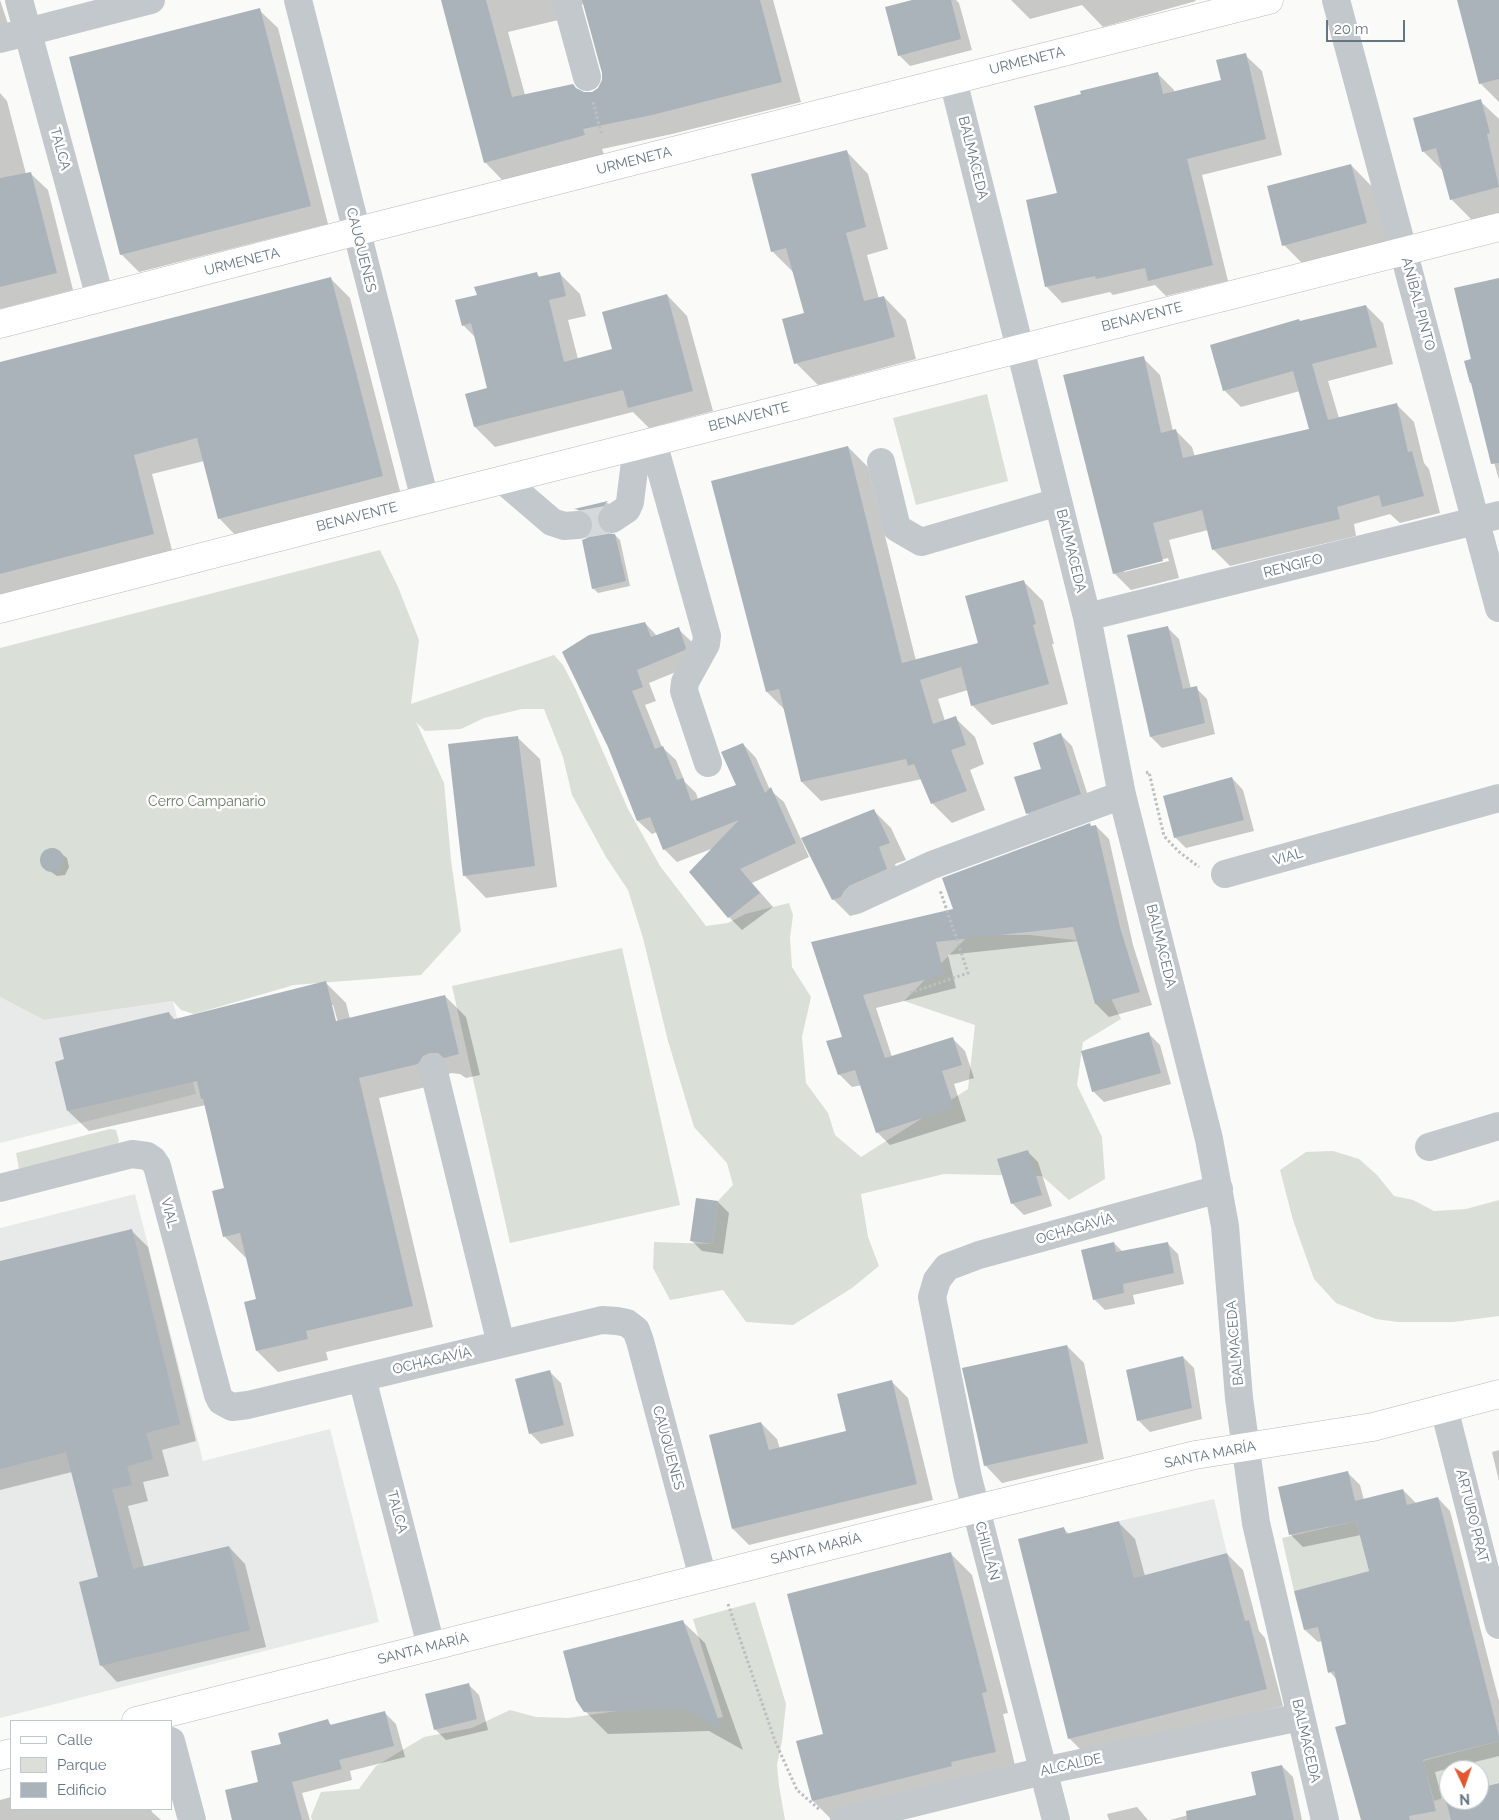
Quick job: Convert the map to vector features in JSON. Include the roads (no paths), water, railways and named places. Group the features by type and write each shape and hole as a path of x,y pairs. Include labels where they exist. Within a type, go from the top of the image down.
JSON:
{"main road":[{"name":"URMENETA","path":"0,324 1269,0"},
{"name":"BENAVENTE","path":"0,609 1020,348 1499,228"},
{"name":"SANTA MARÍA","path":"146,1720 165,1718 431,1646 1195,1455 1373,1427 1499,1394"}],"street":[{"name":"TALCA","path":"19,0 100,298"},
{"path":"0,39 151,0"},
{"name":"CAUQUENES","path":"298,0 425,500"},
{"path":"566,0 587,77"},
{"name":"ANÍBAL PINTO","path":"1336,0 1404,252 1487,518 1499,608"},
{"name":"BALMACEDA","path":"953,80 1130,785 1198,1090 1219,1189 1228,1263 1240,1398 1256,1523 1325,1820"},
{"path":"612,519 627,509 645,444"},
{"path":"645,444 707,636 706,644 685,682 684,691 708,763"},
{"path":"881,462 897,528 921,542 1058,502"},
{"path":"503,480 552,522 564,526 578,525"},
{"name":"RENGIFO","path":"1087,617 1487,518"},
{"path":"856,900 932,866 1130,785"},
{"name":"VIAL","path":"1225,874 1499,798"},
{"path":"433,1068 501,1344"},
{"path":"1429,1147 1499,1126"},
{"name":"VIAL","path":"0,1188 132,1154 147,1156 152,1160 156,1166 218,1395 221,1401 226,1404 238,1406"},
{"name":"OCHAGAVÍA","path":"937,1280 947,1267 979,1255 1219,1189"},
{"name":"CHILLÁN","path":"937,1280 932,1298 968,1478 1056,1820"},
{"name":"OCHAGAVÍA","path":"238,1406 602,1320 627,1323"},
{"name":"CAUQUENES","path":"627,1323 636,1330 640,1341 703,1578"},
{"name":"TALCA","path":"362,1378 431,1646"},
{"name":"ARTURO PRAT","path":"1444,1408 1499,1625"},
{"name":"ALCALDE","path":"833,1816 1300,1717"},
{"path":"172,1745 192,1820"}],"tunnel":[{"path":"578,525 612,519"}],"park label":[{"name":"Cerro Campanario","path":"207,802"}]}
